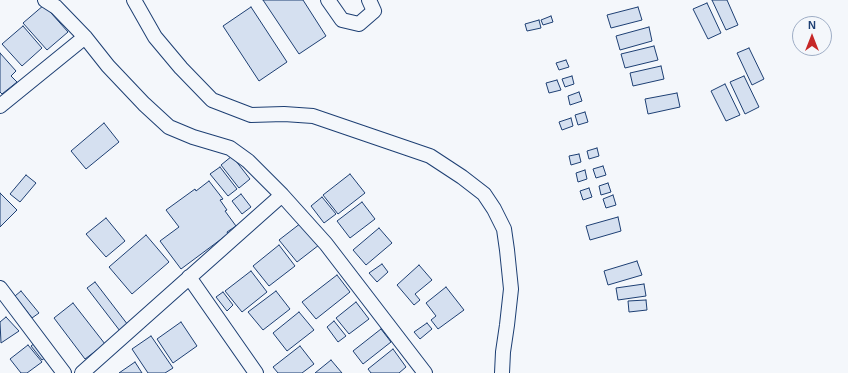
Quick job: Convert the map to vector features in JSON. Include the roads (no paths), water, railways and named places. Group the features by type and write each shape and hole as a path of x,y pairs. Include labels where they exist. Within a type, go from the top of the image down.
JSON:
{"street":[{"path":"45,0 56,7 85,37 108,66 144,104 169,126 193,137 230,148 248,161 282,195 326,244 425,373"},
{"path":"134,0 155,37 181,68 212,100 251,115 284,114 312,116 392,142 430,156 462,177 484,194 494,209 504,229 507,250 511,290 508,325 503,352 502,373"},
{"path":"328,0 342,20 359,24 374,11 369,0"},
{"path":"0,106 85,37"},
{"path":"82,373 282,195"},
{"path":"189,277 256,373"},
{"path":"0,288 64,373"}]}
